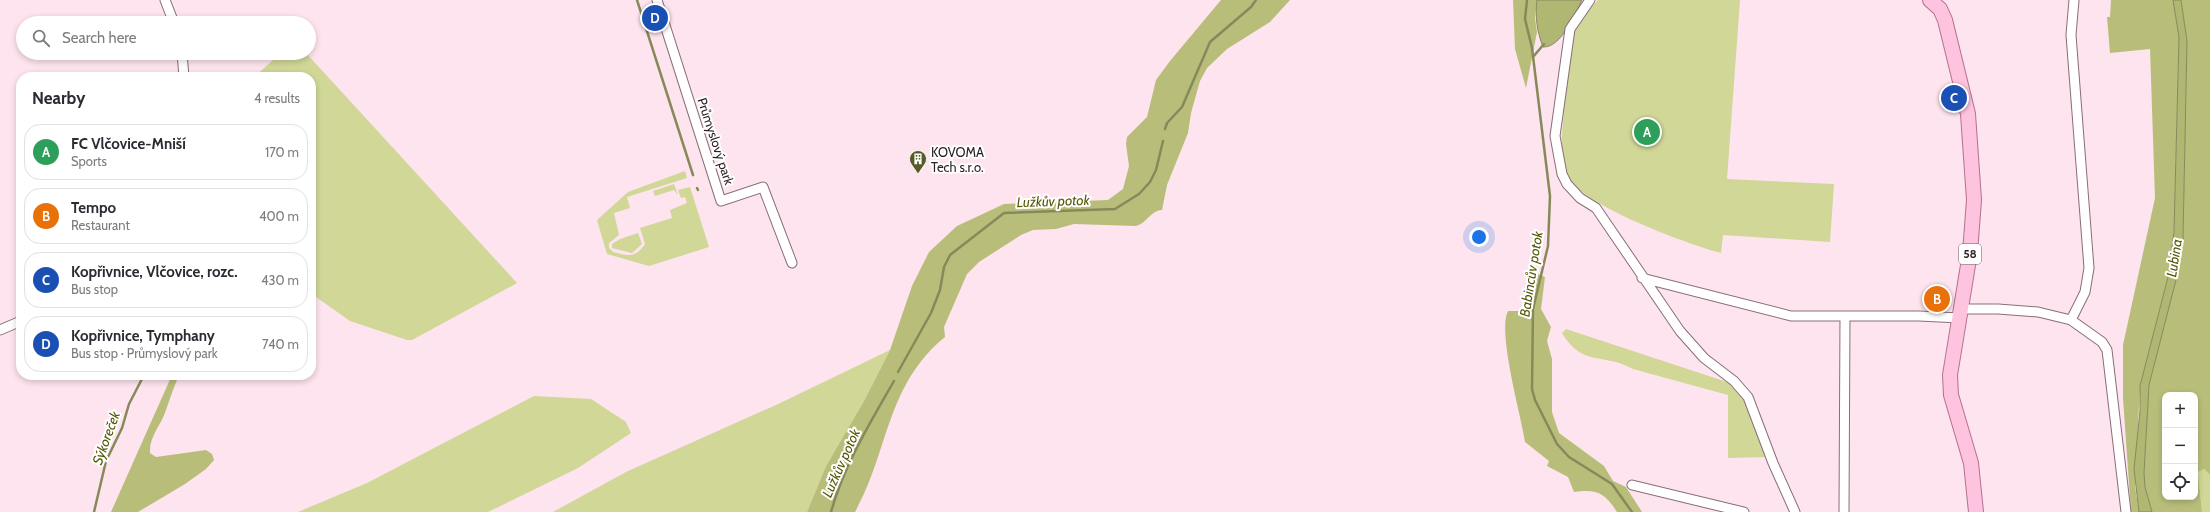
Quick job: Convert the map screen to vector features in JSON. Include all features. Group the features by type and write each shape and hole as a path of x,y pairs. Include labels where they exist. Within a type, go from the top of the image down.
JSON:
{"main road":[{"name":"58","path":"1930,0 1940,9 1945,20 1964,96 1972,149 1973,226 1960,313 1950,364 1950,386 1971,463 1976,512"}],"street":[{"path":"165,0 171,16"},
{"name":"Průmyslový park","path":"657,0 721,201 763,187 792,263"},
{"path":"1590,0 1570,29 1555,136 1557,155 1562,174 1567,184 1580,198 1596,208 1669,316 1711,364 1739,386 1748,397 1772,464 1795,512"},
{"path":"2071,320 2085,292 2088,268 2071,35 2074,0"},
{"path":"183,60 184,72"},
{"path":"677,61 686,66"},
{"path":"1642,278 1791,316 1960,313 1998,309 2038,312 2071,320 2102,342 2106,350 2126,512"},
{"path":"1844,512 1845,316"},
{"path":"0,330 16,323"},
{"path":"1632,485 1744,512"}],"shaded area":[{"path":"1221,0 1290,0 1270,22 1227,49 1207,68 1200,81 1191,113 1188,133 1167,185 1162,210 1154,212 1136,226 1074,224 1056,229 1033,230 1021,235 979,262 967,274 944,327 945,337 926,356 911,376 900,397 866,489 855,512 807,512 826,466 864,401 890,350 912,286 929,252 957,226 1004,204 1108,200 1123,189 1129,166 1126,144 1127,137 1147,117 1156,80"},
{"path":"1513,0 1537,0 1535,18 1537,32 1526,88 1515,49"},
{"path":"1598,0 1740,0 1727,179 1834,184 1830,242 1723,235 1721,253 1684,241 1633,220 1608,208 1587,195 1571,182 1563,169 1561,153 1569,42 1574,26"},
{"path":"2111,0 2173,0 2179,37 2174,232 2168,277 2140,386 2135,486 2139,512 2131,512 2123,398 2123,345 2155,198 2150,49 2110,53 2107,17 2110,17"},
{"path":"2181,0 2210,0 2210,475 2204,469 2198,472 2202,512 2152,512 2145,487 2144,473 2149,385 2176,280 2183,238 2187,41"},
{"path":"273,60 312,60 517,283 412,340 407,340 350,321 316,297 316,72 260,72"},
{"path":"685,171 687,178 627,197 630,208 614,213 619,235 609,243 609,248 614,252 625,255 632,255 640,250 645,244 640,228 672,218 670,210 687,203 685,197 681,198 678,190 690,187 709,247 649,266 607,254 597,220 628,192"},
{"path":"674,184 678,195 674,190 655,196 653,191"},
{"path":"638,233 642,244 632,253 612,248 612,244 620,239"},
{"path":"1535,273 1545,277 1541,309 1551,327 1547,341 1552,359 1552,412 1559,433 1604,466 1613,481 1626,487 1642,512 1617,512 1608,500 1599,493 1589,491 1574,492 1568,477 1547,466 1549,461 1525,442 1507,355 1505,322 1508,311 1524,311"},
{"path":"1566,329 1730,383 1744,398 1754,417 1767,457 1728,458 1728,395 1633,369 1612,361 1586,355 1578,351 1570,344 1562,333"},
{"path":"890,350 864,401 826,466 807,512 553,512 626,472 776,405"},
{"path":"170,380 177,380 164,416 151,441 150,453 156,457 206,450 212,454 214,460 206,469 185,484 138,512 111,512"},
{"path":"534,396 591,399 626,422 631,433 578,468 488,512 298,512 367,483"},
{"path":"2204,469 2210,475 2210,512 2202,512 2198,472"}],"water":[{"path":"1537,0 1582,0 1567,29 1556,42 1550,46 1543,47 1539,35 1536,19"},
{"name":"Lubina","path":"2173,0 2181,0 2187,41 2183,238 2176,280 2149,385 2144,473 2145,487 2152,512 2139,512 2134,469 2140,411 2140,386 2168,277 2174,232 2179,37"}],"waterway":[{"path":"637,0 693,175"},
{"name":"Lužkův potok","path":"1165,129 1167,123 1182,107 1210,42 1251,7 1256,0"},
{"name":"Babincův potok","path":"1527,0 1525,19 1532,48 1550,196 1548,246 1533,309 1532,389 1535,400 1557,444 1569,457 1612,484 1632,512"},
{"path":"1533,57 1544,44"},
{"name":"Lužkův potok","path":"898,372 931,313 940,290 944,267 950,255 1004,213 1115,209 1139,194 1150,182 1156,170 1163,141"},
{"name":"Sýkoreček","path":"94,512 106,461 122,428 129,404 141,380"},
{"name":"Lužkův potok","path":"831,512 836,495 850,461 894,381"}],"place":[{"name":"Kopřivnice, Tymphany","path":"655,18"},
{"name":"Kopřivnice, Vlčovice, rozc.","path":"1954,98"},
{"name":"FC Vlčovice-Mniší","path":"1647,132"},
{"name":"KOVOMA Tech s.r.o.","path":"918,174"},
{"name":"Tempo","path":"1937,299"}]}
